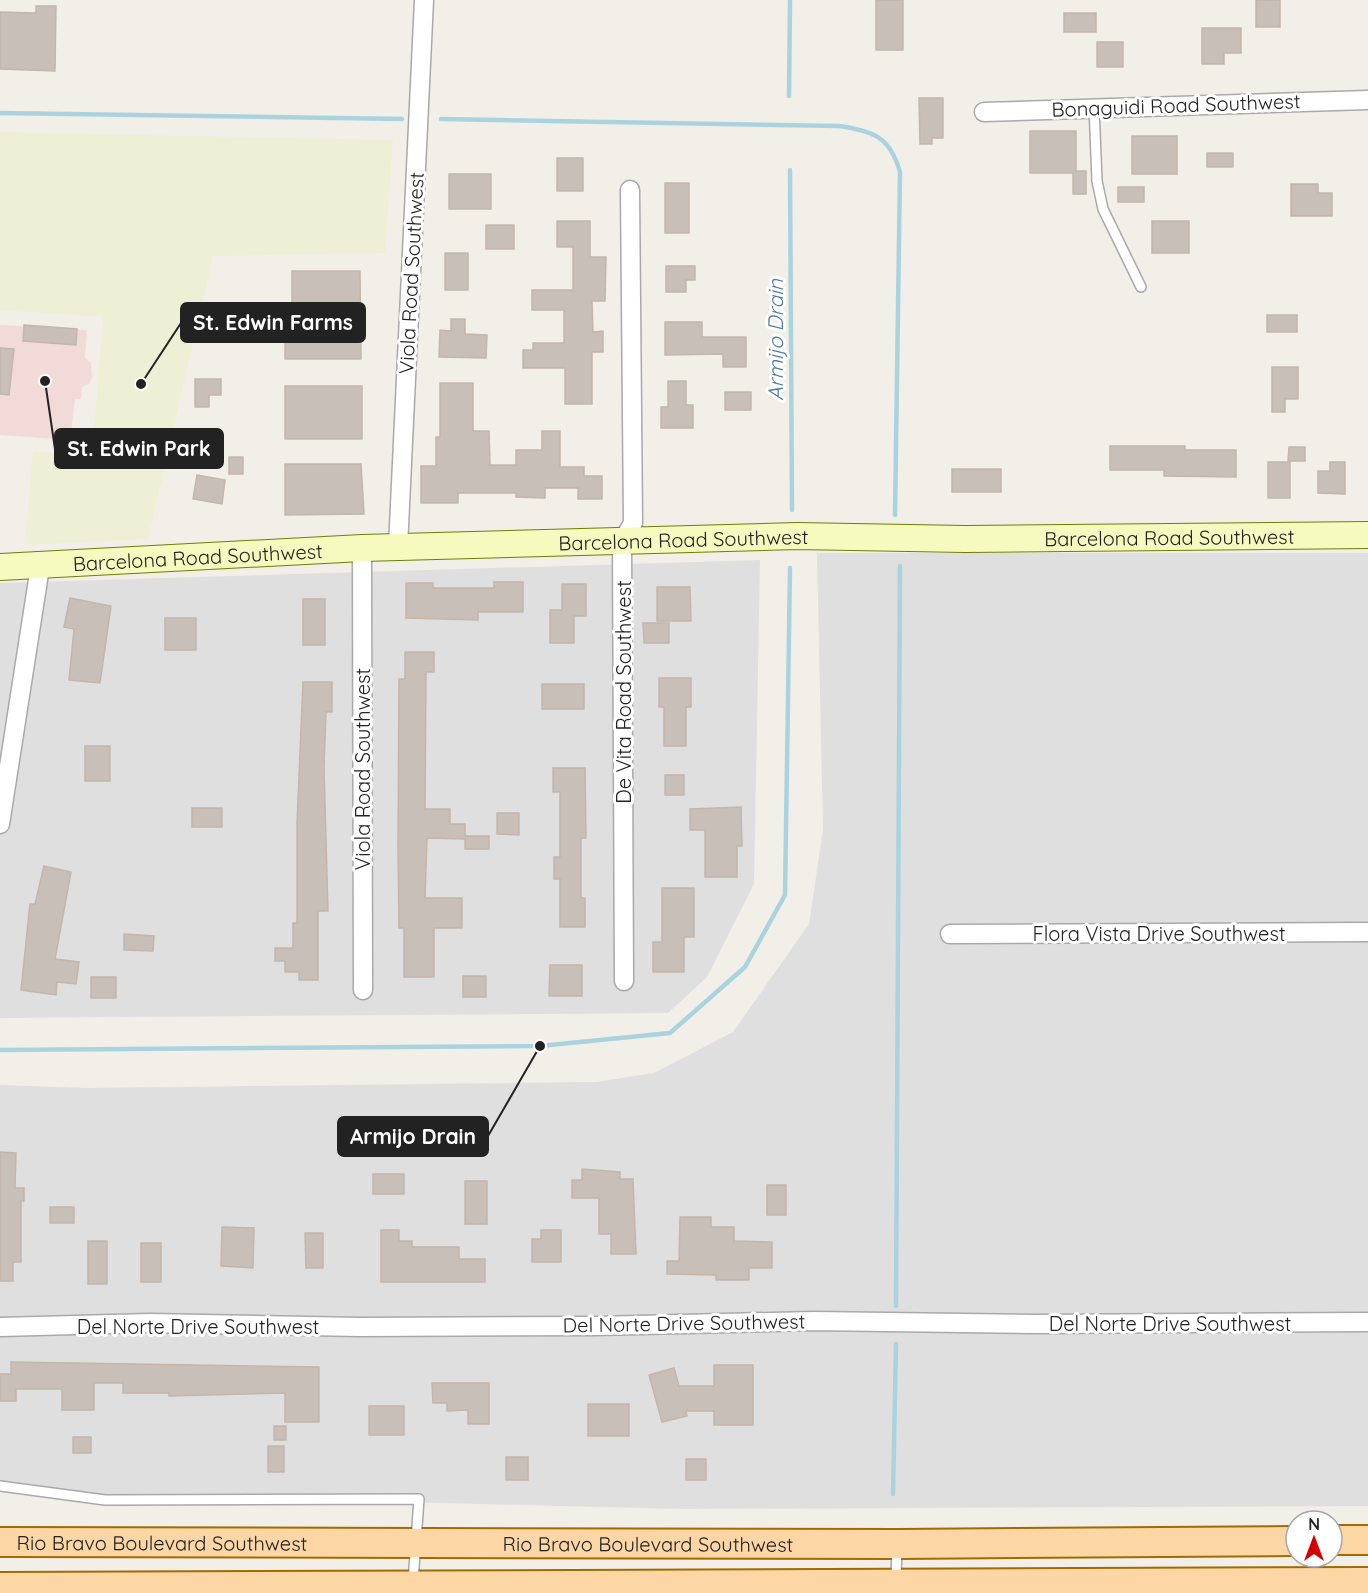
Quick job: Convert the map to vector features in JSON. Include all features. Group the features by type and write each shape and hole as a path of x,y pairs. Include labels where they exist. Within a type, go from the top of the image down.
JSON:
{"main road":[{"path":"1344,1540 1368,1540"},
{"name":"Rio Bravo Boulevard Southwest","path":"0,1542 898,1544 1284,1541"},
{"name":"Rio Bravo Boulevard Southwest","path":"0,1587 413,1585 865,1588 896,1582 1368,1582"}],"street":[{"name":"Viola Road Southwest","path":"398,547 424,0"},
{"name":"Bonaguidi Road Southwest","path":"984,112 1094,106 1368,100"},
{"name":"De Vita Road Southwest","path":"624,981 622,542 633,523 630,190"},
{"name":"Barcelona Road Southwest","path":"0,567 40,567 362,548 797,536 965,539 1368,535"},
{"name":"Viola Road Southwest","path":"362,548 363,990"},
{"path":"0,824 40,567"},
{"name":"Flora Vista Drive Southwest","path":"950,934 1368,932"},
{"name":"Del Norte Drive Southwest","path":"0,1327 150,1323 360,1327 595,1326 813,1320 1035,1324 1368,1322"}],"lane":[{"path":"1094,106 1097,181 1103,209 1141,286"},
{"path":"0,1486 105,1500 419,1499 414,1544 413,1585"},
{"path":"896,1582 898,1544"}],"shaded area":[{"path":"0,325 87,330 85,358 91,363 92,377 89,384 82,387 81,399 75,399 70,440 0,435"},
{"path":"817,553 1368,553 1368,1506 682,1509 0,1492 0,1085 87,1088 596,1082 654,1073 733,1032 809,924 823,830"},
{"path":"760,560 754,884 707,977 668,1013 0,1018 0,583"}],"green space":[{"path":"0,132 393,140 385,253 213,256 148,539 24,545 33,452 92,455 103,317 0,310"}],"building":[{"path":"876,0 903,0 903,50 876,50"},
{"path":"1256,0 1280,0 1280,27 1256,27"},
{"path":"36,6 56,6 55,71 0,69 0,12 36,13"},
{"path":"1064,13 1096,13 1096,32 1064,32"},
{"path":"1202,28 1241,28 1241,53 1224,53 1224,64 1202,64"},
{"path":"1097,42 1123,42 1123,67 1097,67"},
{"path":"919,98 943,98 943,138 932,138 932,144 920,144"},
{"path":"1030,131 1076,131 1076,171 1086,171 1086,194 1073,194 1073,173 1030,173"},
{"path":"1132,136 1177,136 1177,174 1132,174"},
{"path":"1207,153 1233,153 1233,167 1207,167"},
{"path":"557,158 583,158 583,191 557,191"},
{"path":"449,174 491,174 491,209 449,209"},
{"path":"665,183 689,183 689,233 665,233"},
{"path":"1291,184 1318,184 1318,193 1332,193 1332,216 1291,216"},
{"path":"1118,187 1144,187 1144,202 1118,202"},
{"path":"557,221 590,221 590,257 606,257 605,301 592,301 593,332 603,331 603,352 592,352 592,404 565,404 565,368 523,368 523,350 533,350 533,343 564,343 564,310 532,310 532,290 573,290 573,247 557,247"},
{"path":"1152,221 1189,221 1189,253 1152,253"},
{"path":"486,225 514,225 514,249 486,249"},
{"path":"445,253 468,253 468,290 445,290"},
{"path":"666,266 695,266 695,280 686,280 686,292 666,292"},
{"path":"292,271 360,271 361,359 285,359 285,309 292,309"},
{"path":"1267,315 1297,315 1297,332 1267,332"},
{"path":"451,319 465,319 465,334 487,335 486,358 439,357 440,330 451,331"},
{"path":"665,322 702,322 702,337 746,337 746,367 723,367 723,354 665,355"},
{"path":"24,325 77,329 76,345 23,341"},
{"path":"0,348 14,349 9,395 0,394"},
{"path":"1272,367 1298,367 1298,399 1285,399 1285,412 1272,412"},
{"path":"195,379 221,379 221,395 209,395 209,407 195,407"},
{"path":"668,381 686,381 686,405 693,405 693,428 661,428 661,407 668,407"},
{"path":"440,383 473,383 473,431 489,431 490,465 516,465 516,450 542,450 542,431 560,431 560,467 584,467 584,476 602,476 602,499 578,499 578,488 545,488 545,498 516,497 516,493 458,493 458,503 421,503 421,466 436,466 436,437 440,437"},
{"path":"285,386 362,386 362,439 285,439"},
{"path":"725,392 751,392 751,410 725,410"},
{"path":"1110,446 1185,446 1185,450 1236,450 1236,477 1164,476 1164,470 1110,470"},
{"path":"1289,447 1305,447 1305,461 1288,461"},
{"path":"229,457 243,457 243,474 229,474"},
{"path":"1268,462 1290,462 1290,498 1268,498"},
{"path":"1330,462 1345,462 1345,494 1318,493 1318,471 1330,471"},
{"path":"285,464 361,464 364,514 285,515"},
{"path":"952,469 1001,469 1001,492 952,492"},
{"path":"197,475 225,480 222,504 193,499"},
{"path":"494,582 523,582 523,612 478,612 478,620 406,618 406,583 433,583 433,588 494,588"},
{"path":"562,584 586,584 586,616 574,616 574,643 550,643 550,610 562,610"},
{"path":"657,587 690,587 691,621 657,621"},
{"path":"70,598 111,606 100,683 69,680 74,629 64,627"},
{"path":"303,599 325,599 325,645 303,645"},
{"path":"165,618 196,618 196,650 165,650"},
{"path":"643,623 669,623 669,643 644,643"},
{"path":"405,652 434,652 434,672 426,672 425,809 450,809 450,824 465,824 465,836 489,836 489,849 465,849 465,839 427,838 425,898 462,898 462,928 434,928 434,977 404,977 404,928 399,928 399,679 405,679"},
{"path":"659,678 691,678 691,707 686,707 686,746 664,746 664,707 659,707"},
{"path":"303,682 332,682 332,712 326,712 324,767 328,911 318,911 318,980 299,980 299,972 285,972 285,961 275,961 275,948 293,948 293,923 297,923 297,824"},
{"path":"542,684 584,684 584,709 542,709"},
{"path":"85,746 110,746 110,781 85,781"},
{"path":"553,768 585,768 586,838 581,838 581,898 585,898 585,927 560,927 560,879 554,879 554,857 560,857 560,792 553,792"},
{"path":"665,775 684,775 684,795 665,795"},
{"path":"741,807 742,846 737,846 737,877 705,877 705,830 690,830 690,809"},
{"path":"192,808 222,808 222,827 192,827"},
{"path":"497,813 519,813 519,835 497,834"},
{"path":"44,866 71,872 55,959 79,962 76,984 57,982 56,995 21,990 30,904 35,904"},
{"path":"662,888 694,888 694,937 684,937 684,972 653,972 653,942 662,942"},
{"path":"124,934 154,936 153,951 124,950"},
{"path":"550,965 582,965 582,996 549,996"},
{"path":"463,976 486,976 486,997 463,997"},
{"path":"91,977 116,977 116,998 91,998"},
{"path":"0,1152 16,1153 15,1188 24,1188 24,1201 21,1201 21,1262 13,1262 13,1281 0,1281"},
{"path":"582,1169 620,1172 620,1179 633,1179 636,1254 611,1254 611,1234 599,1234 599,1198 572,1198 572,1180 582,1180"},
{"path":"373,1174 404,1174 404,1194 373,1194"},
{"path":"465,1181 487,1181 487,1224 465,1224"},
{"path":"767,1185 786,1185 786,1215 767,1215"},
{"path":"50,1207 74,1207 74,1223 50,1223"},
{"path":"680,1217 711,1217 711,1227 734,1227 734,1241 772,1242 772,1268 749,1268 749,1280 716,1280 716,1275 667,1274 667,1261 679,1261"},
{"path":"222,1227 254,1228 253,1268 221,1266"},
{"path":"381,1230 399,1230 399,1241 412,1241 412,1247 459,1247 459,1259 485,1259 485,1282 381,1282"},
{"path":"541,1230 561,1230 561,1262 532,1262 532,1239 541,1239"},
{"path":"305,1233 323,1233 323,1268 306,1268"},
{"path":"88,1241 107,1241 107,1284 88,1284"},
{"path":"141,1243 161,1243 161,1282 141,1282"},
{"path":"11,1362 319,1367 319,1422 285,1422 285,1393 169,1396 169,1393 123,1393 123,1383 94,1383 94,1410 62,1410 62,1389 16,1389 16,1401 0,1401 0,1374 11,1374"},
{"path":"714,1365 753,1365 753,1425 714,1425 714,1411 686,1411 687,1416 662,1422 649,1375 674,1368 679,1386 714,1386"},
{"path":"432,1383 489,1383 489,1424 468,1424 468,1410 447,1411 447,1403 433,1403"},
{"path":"588,1404 629,1404 629,1436 588,1436"},
{"path":"369,1406 404,1406 404,1435 369,1435"},
{"path":"274,1426 286,1426 286,1440 274,1440"},
{"path":"73,1437 91,1437 91,1453 73,1453"},
{"path":"268,1446 284,1446 284,1472 268,1472"},
{"path":"506,1457 528,1457 528,1480 506,1480"},
{"path":"686,1459 706,1459 706,1480 686,1480"}],"waterway":[{"name":"Armijo Drain","path":"789,96 790,0"},
{"path":"0,113 402,119"},
{"path":"441,119 839,126 862,130 886,143 900,172 895,515"},
{"name":"Armijo Drain","path":"790,170 792,510"},
{"path":"896,1306 900,566"},
{"name":"Armijo Drain","path":"0,1050 540,1046 670,1033 745,967 785,895 790,568"},
{"path":"893,1494 896,1344"}],"place":[{"name":"St. Edwin Park","path":"45,381"},
{"name":"St. Edwin Farms","path":"141,384"},
{"name":"Armijo Drain","path":"540,1046"}]}
